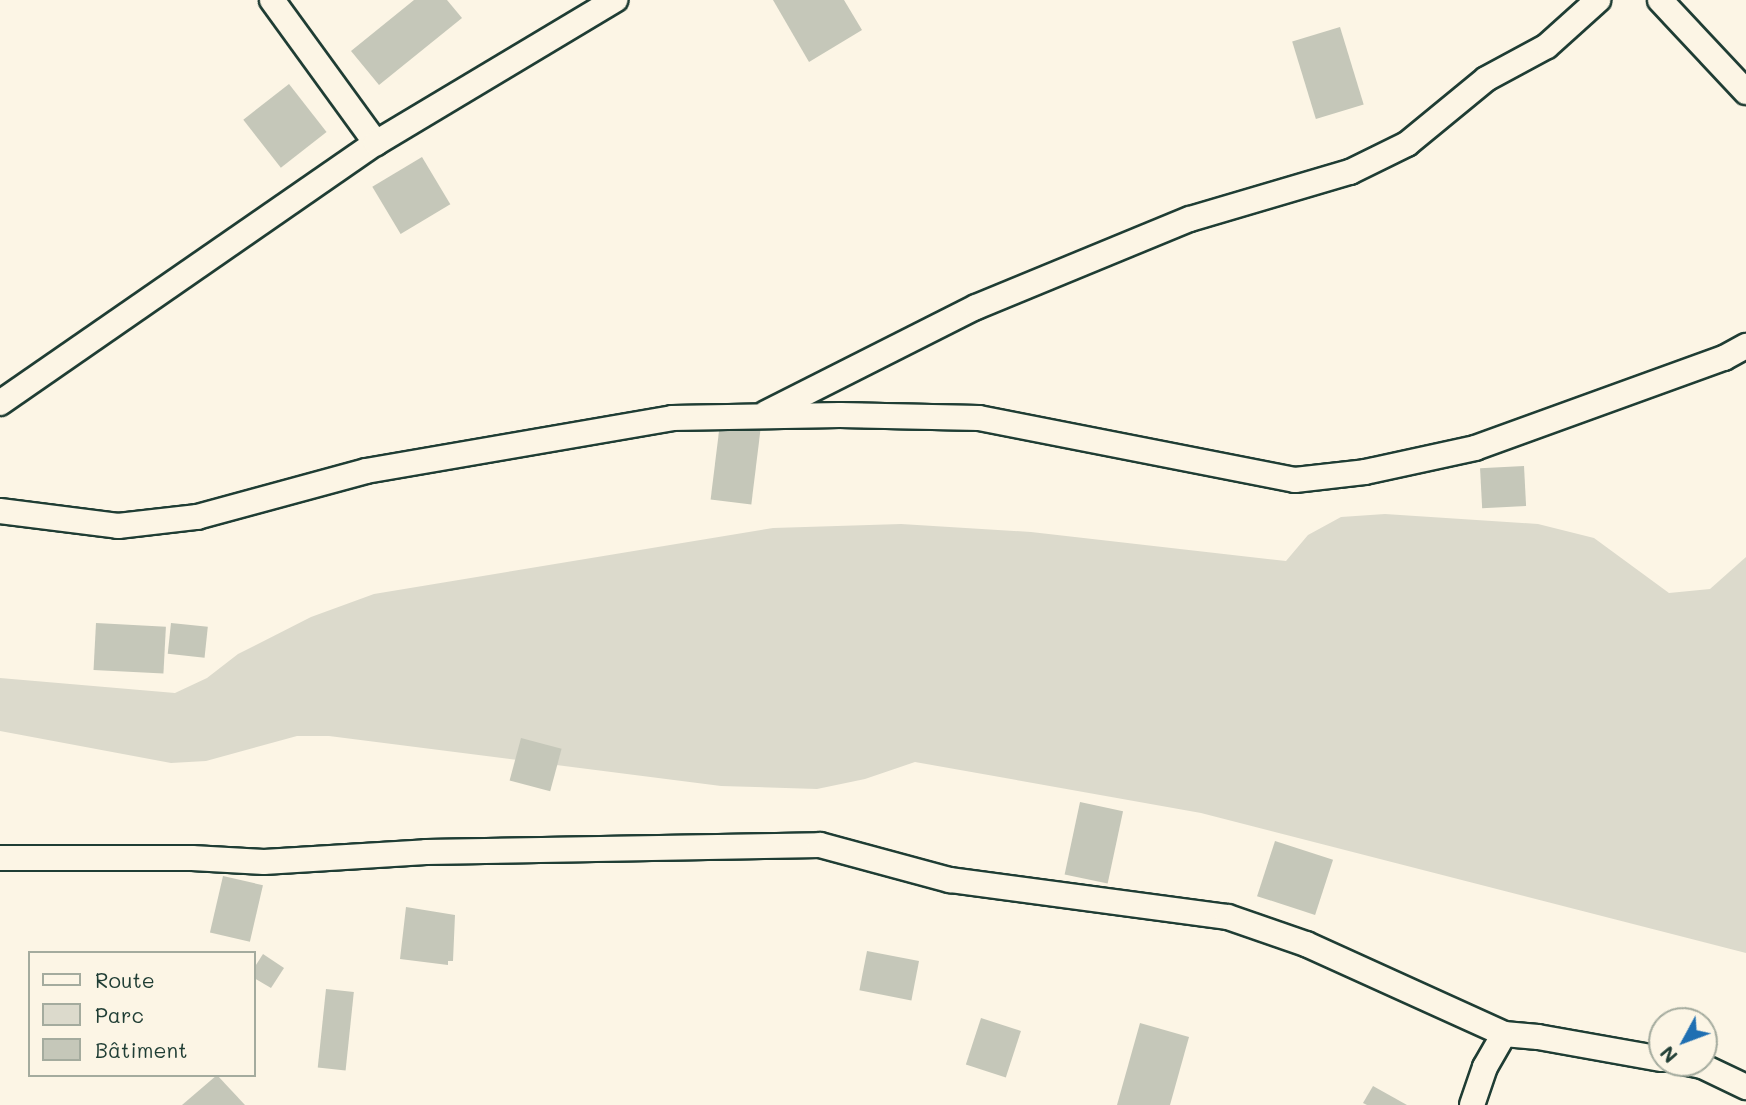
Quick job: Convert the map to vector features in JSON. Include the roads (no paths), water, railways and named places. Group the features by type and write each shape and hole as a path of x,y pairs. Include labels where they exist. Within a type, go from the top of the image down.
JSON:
{"street":[{"path":"272,0 376,143"},
{"path":"0,403 376,143 615,0"},
{"path":"759,417 976,307 1190,219 1350,172 1407,144 1486,79 1547,46 1598,0"},
{"path":"1660,0 1746,92"},
{"path":"0,511 118,526 197,517 366,471 672,418 979,418 1295,480 1365,472 1475,448 1724,358 1746,346"},
{"path":"0,858 192,858 264,862 426,852 820,845 950,880 1227,917 1306,944 1504,1034 1538,1037 1648,1057"},
{"path":"1472,1105 1485,1067 1504,1034"},
{"path":"1718,1074 1746,1087"}]}
